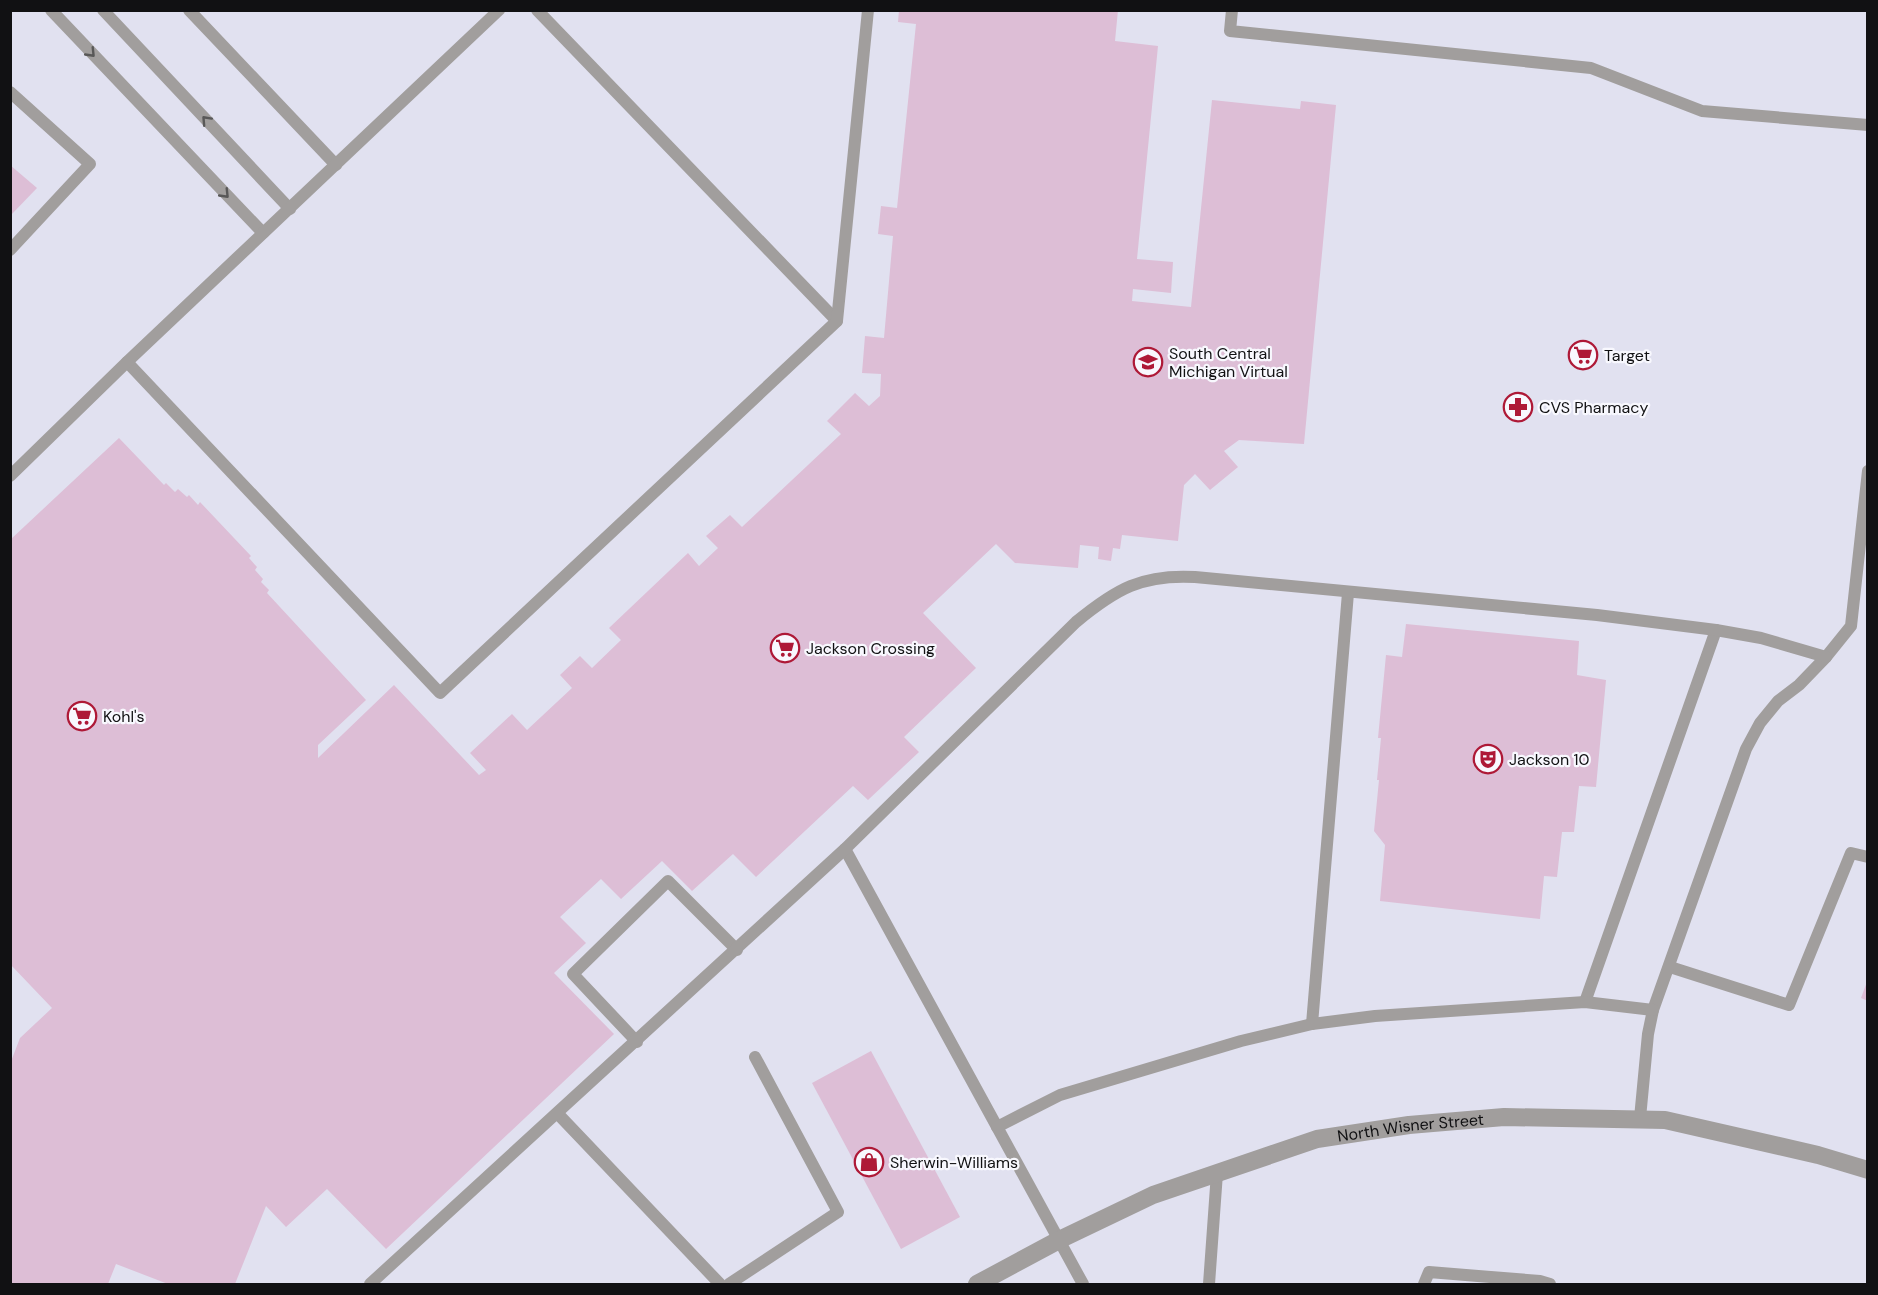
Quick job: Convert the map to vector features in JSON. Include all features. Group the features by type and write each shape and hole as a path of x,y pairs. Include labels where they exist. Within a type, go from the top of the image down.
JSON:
{"street":[{"name":"North Wisner Street","path":"977,1284 1059,1240 1153,1195 1317,1139 1409,1125 1504,1117 1665,1120 1818,1155 1868,1170"}],"lane":[{"path":"51,10 263,233"},
{"path":"103,10 290,208"},
{"path":"189,10 336,165"},
{"path":"10,476 127,362 500,10"},
{"path":"537,10 837,321"},
{"path":"127,362 440,693 837,321 868,10"},
{"path":"1232,10 1230,31 1499,60 1577,66 1590,68 1702,111 1868,125"},
{"path":"10,92 90,164 10,250"},
{"path":"1640,1118 1648,1034 1653,1010 1746,749 1760,723 1778,701 1826,657 1851,626 1868,471"},
{"path":"370,1284 637,1042 845,849 1076,622 1114,594 1133,584 1171,576 1597,615 1761,638 1826,657"},
{"path":"1312,1024 1348,592"},
{"path":"1585,1002 1716,630"},
{"path":"845,849 1083,1284"},
{"path":"1670,967 1789,1005 1851,853 1868,857"},
{"path":"637,1042 573,974 669,881 737,950"},
{"path":"997,1127 1060,1095 1241,1041 1312,1024 1375,1016 1585,1002 1653,1010"},
{"path":"729,1284 838,1212 756,1058"},
{"path":"558,1114 720,1284"},
{"path":"1209,1284 1217,1173"},
{"path":"1424,1284 1429,1272 1540,1281 1551,1284"}],"shaded area":[{"path":"11,11 1867,11 1867,1284 11,1284"}],"building":[{"name":"Jackson Crossing","path":"899,10 1118,10 1115,41 1158,46 1137,259 1173,262 1171,293 1133,289 1132,301 1191,307 1212,100 1300,109 1301,101 1336,105 1304,444 1239,440 1224,451 1238,467 1210,490 1195,474 1184,485 1178,541 1122,535 1120,549 1113,548 1111,561 1098,559 1099,547 1080,545 1078,568 1015,563 996,544 923,613 976,668 904,737 919,752 868,800 853,786 756,877 733,854 692,891 662,861 621,899 601,879 560,917 586,943 554,973 614,1034 386,1249 327,1189 286,1227 266,1206 235,1284 168,1284 116,1264 108,1284 10,1284 10,1064 20,1038 52,1008 10,964 10,540 119,438 164,485 166,483 175,492 178,489 187,497 189,495 198,505 200,502 251,556 249,558 257,567 255,570 263,579 261,582 269,590 267,593 366,700 318,745 318,758 394,685 479,775 486,770 470,753 512,714 527,730 572,688 560,675 580,656 592,668 621,640 609,628 688,553 699,566 718,548 706,536 730,515 742,527 841,434 827,421 855,393 869,406 880,396 881,374 862,373 865,336 884,338 893,236 878,234 881,206 897,208 916,24 898,22"},
{"path":"10,165 37,188 10,216"},
{"name":"Jackson 10","path":"1406,624 1579,641 1577,675 1606,680 1596,787 1579,786 1574,832 1562,832 1557,877 1544,876 1540,919 1380,901 1385,845 1374,831 1381,738 1378,738 1386,655 1402,657"},
{"path":"1868,979 1868,1001 1861,998"},
{"path":"871,1051 960,1217 901,1249 812,1083"}],"place":[{"name":"Target","path":"1583,355"},
{"name":"South Central Michigan Virtual","path":"1148,362"},
{"name":"CVS Pharmacy","path":"1518,407"},
{"name":"Jackson Crossing","path":"785,648"},
{"name":"Kohl's","path":"82,716"},
{"name":"Jackson 10","path":"1488,759"},
{"name":"Sherwin-Williams","path":"869,1162"}]}
